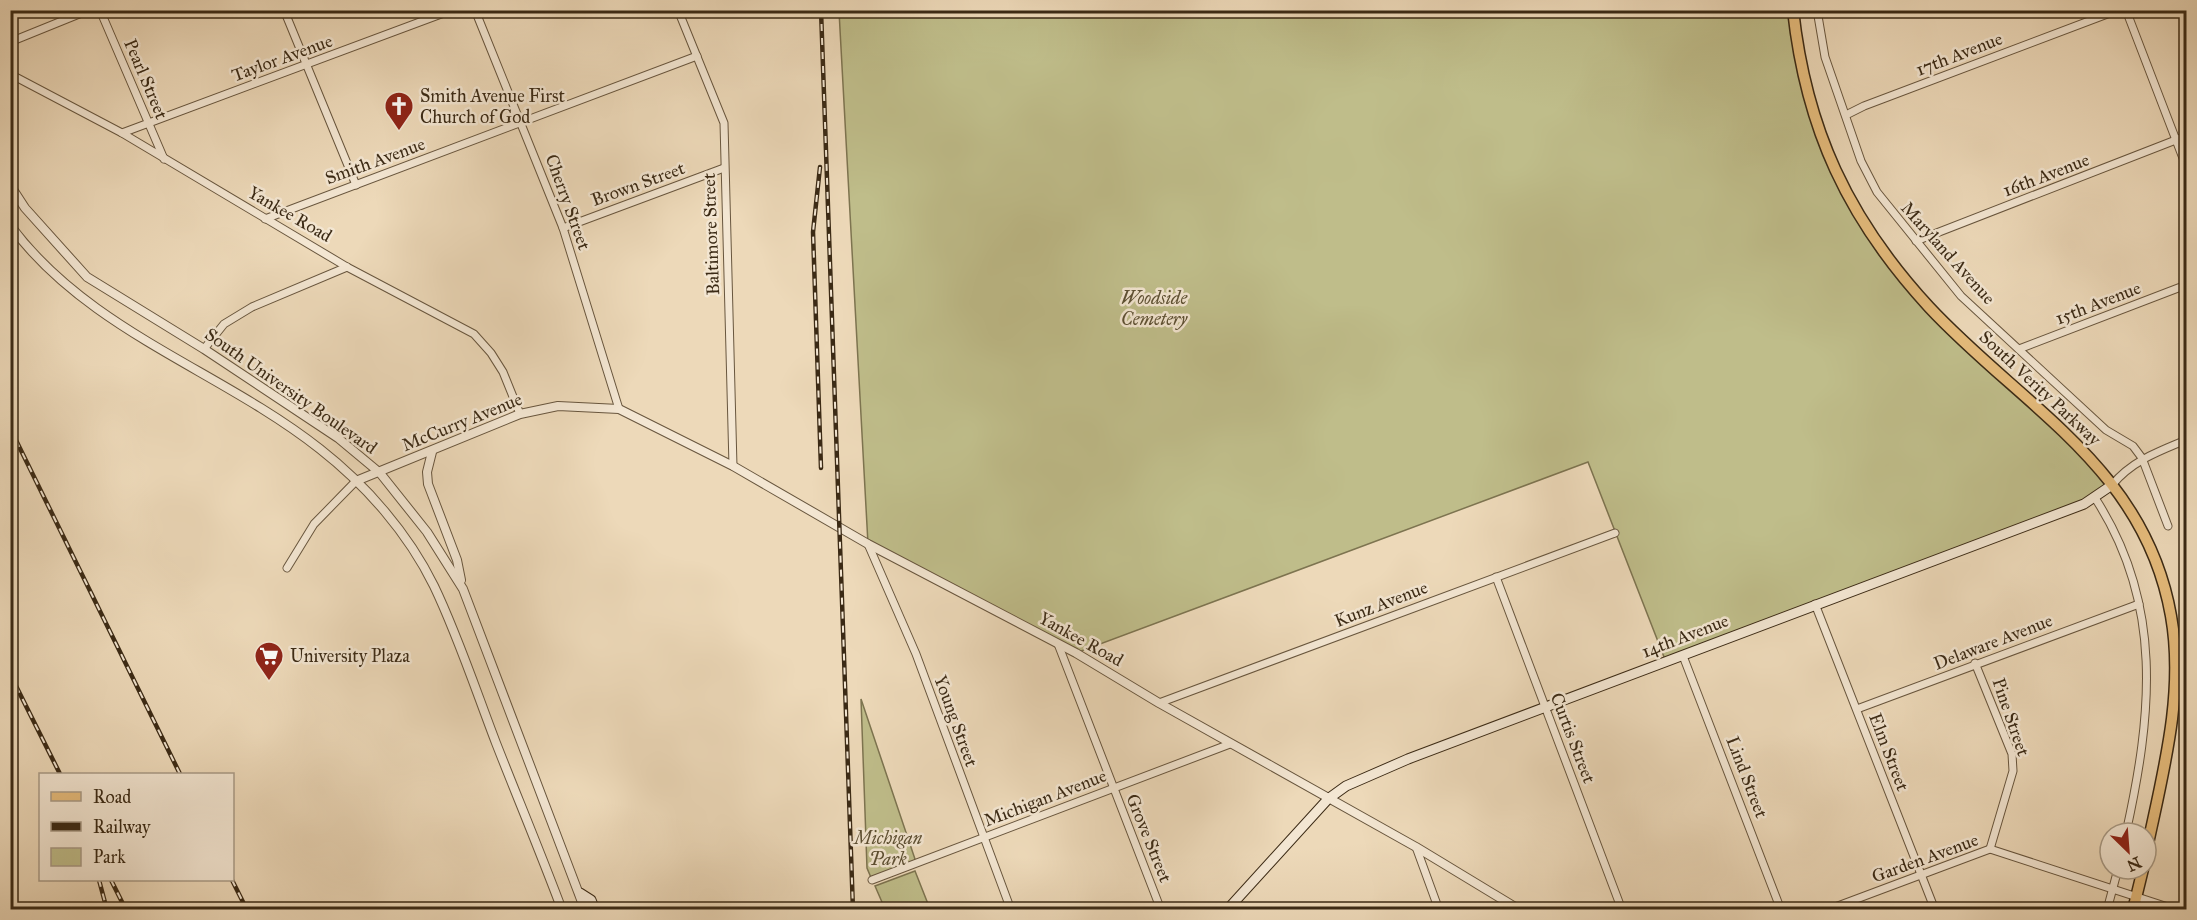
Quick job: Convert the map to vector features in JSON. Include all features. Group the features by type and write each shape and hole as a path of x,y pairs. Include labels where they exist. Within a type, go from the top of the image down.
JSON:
{"main road":[{"name":"South Verity Parkway","path":"1793,10 1798,46 1818,129 1848,200 1872,238 1931,309 2086,451 2112,485 2146,539 2165,591 2174,642 2174,699 2152,821"},
{"name":"14th Avenue","path":"1227,909 1328,799 1346,786 1408,759 2095,498 2112,485"},
{"path":"2133,909 2140,881"},
{"path":"580,893 591,900 595,909"}],"street":[{"path":"10,42 89,10"},
{"name":"Pearl Street","path":"100,10 164,159"},
{"path":"284,10 356,185"},
{"name":"Taylor Avenue","path":"122,133 307,66 452,10"},
{"name":"Cherry Street","path":"475,10 563,228 619,409"},
{"name":"Baltimore Street","path":"678,10 724,123 733,466"},
{"name":"Maryland Avenue","path":"1817,10 1825,57 1868,178 1962,296 2106,430 2133,446 2142,458 2168,526"},
{"name":"17th Avenue","path":"1846,115 1864,106 2118,10"},
{"path":"2126,10 2187,166"},
{"name":"Smith Avenue","path":"266,219 697,56"},
{"name":"Yankee Road","path":"10,74 122,133 347,267 474,334 503,372 520,414"},
{"name":"16th Avenue","path":"1916,241 2187,136"},
{"name":"Brown Street","path":"563,228 724,168"},
{"name":"South University Boulevard","path":"10,184 25,208 53,242 87,277 204,349 338,438 380,473 427,532 463,589 585,909"},
{"name":"South University Boulevard","path":"10,225 57,278 94,307 304,437 356,481 396,527 433,583 562,909"},
{"path":"204,349 224,324 252,307 347,267"},
{"name":"15th Avenue","path":"2019,349 2187,285"},
{"name":"McCurry Avenue","path":"356,481 432,452 520,414 558,406 619,409"},
{"name":"Yankee Road","path":"619,409 733,466 868,544 1058,644 1159,704 1416,847 1520,909"},
{"name":"14th Avenue","path":"2112,485 2124,471 2142,458 2187,440"},
{"path":"432,452 428,484 456,560 463,589"},
{"path":"287,568 314,524 356,481"},
{"path":"2095,498 2122,546 2139,604 2146,640 2147,714 2128,821"},
{"name":"Kunz Avenue","path":"1159,704 1615,532"},
{"name":"Young Street","path":"868,544 916,654 982,838 1011,909"},
{"name":"Curtis Street","path":"1496,577 1622,909"},
{"name":"Elm Street","path":"1815,604 1935,909"},
{"name":"Delaware Avenue","path":"1857,709 1975,663 2139,604"},
{"name":"Grove Street","path":"1058,644 1161,909"},
{"name":"Lind Street","path":"1683,656 1781,909"},
{"name":"Pine Street","path":"1975,663 2012,754 2013,771 1990,849"},
{"name":"Michigan Avenue","path":"872,880 1230,744"},
{"path":"1416,847 1439,909"},
{"name":"Garden Avenue","path":"1827,909 1990,849 2113,891 2177,909"},
{"path":"2108,909 2115,881"}],"green space":[{"name":"Woodside Cemetery","path":"839,11 1793,11 1826,151 1898,272 2112,485 2095,498 1666,662 1588,462 1076,653 868,544"},
{"name":"Michigan Park","path":"861,699 916,862 872,880 867,868"},
{"path":"915,871 930,909 885,909 875,886"}],"railway":[{"path":"821,10 853,910"},
{"path":"820,167 813,232 821,468"},
{"path":"10,428 180,773"},
{"path":"10,674 60,773"},
{"path":"99,881 107,910"},
{"path":"112,881 126,910"},
{"path":"232,881 247,910"}],"place":[{"name":"Smith Avenue First Church of God","path":"399,132"},
{"name":"University Plaza","path":"269,682"}]}
